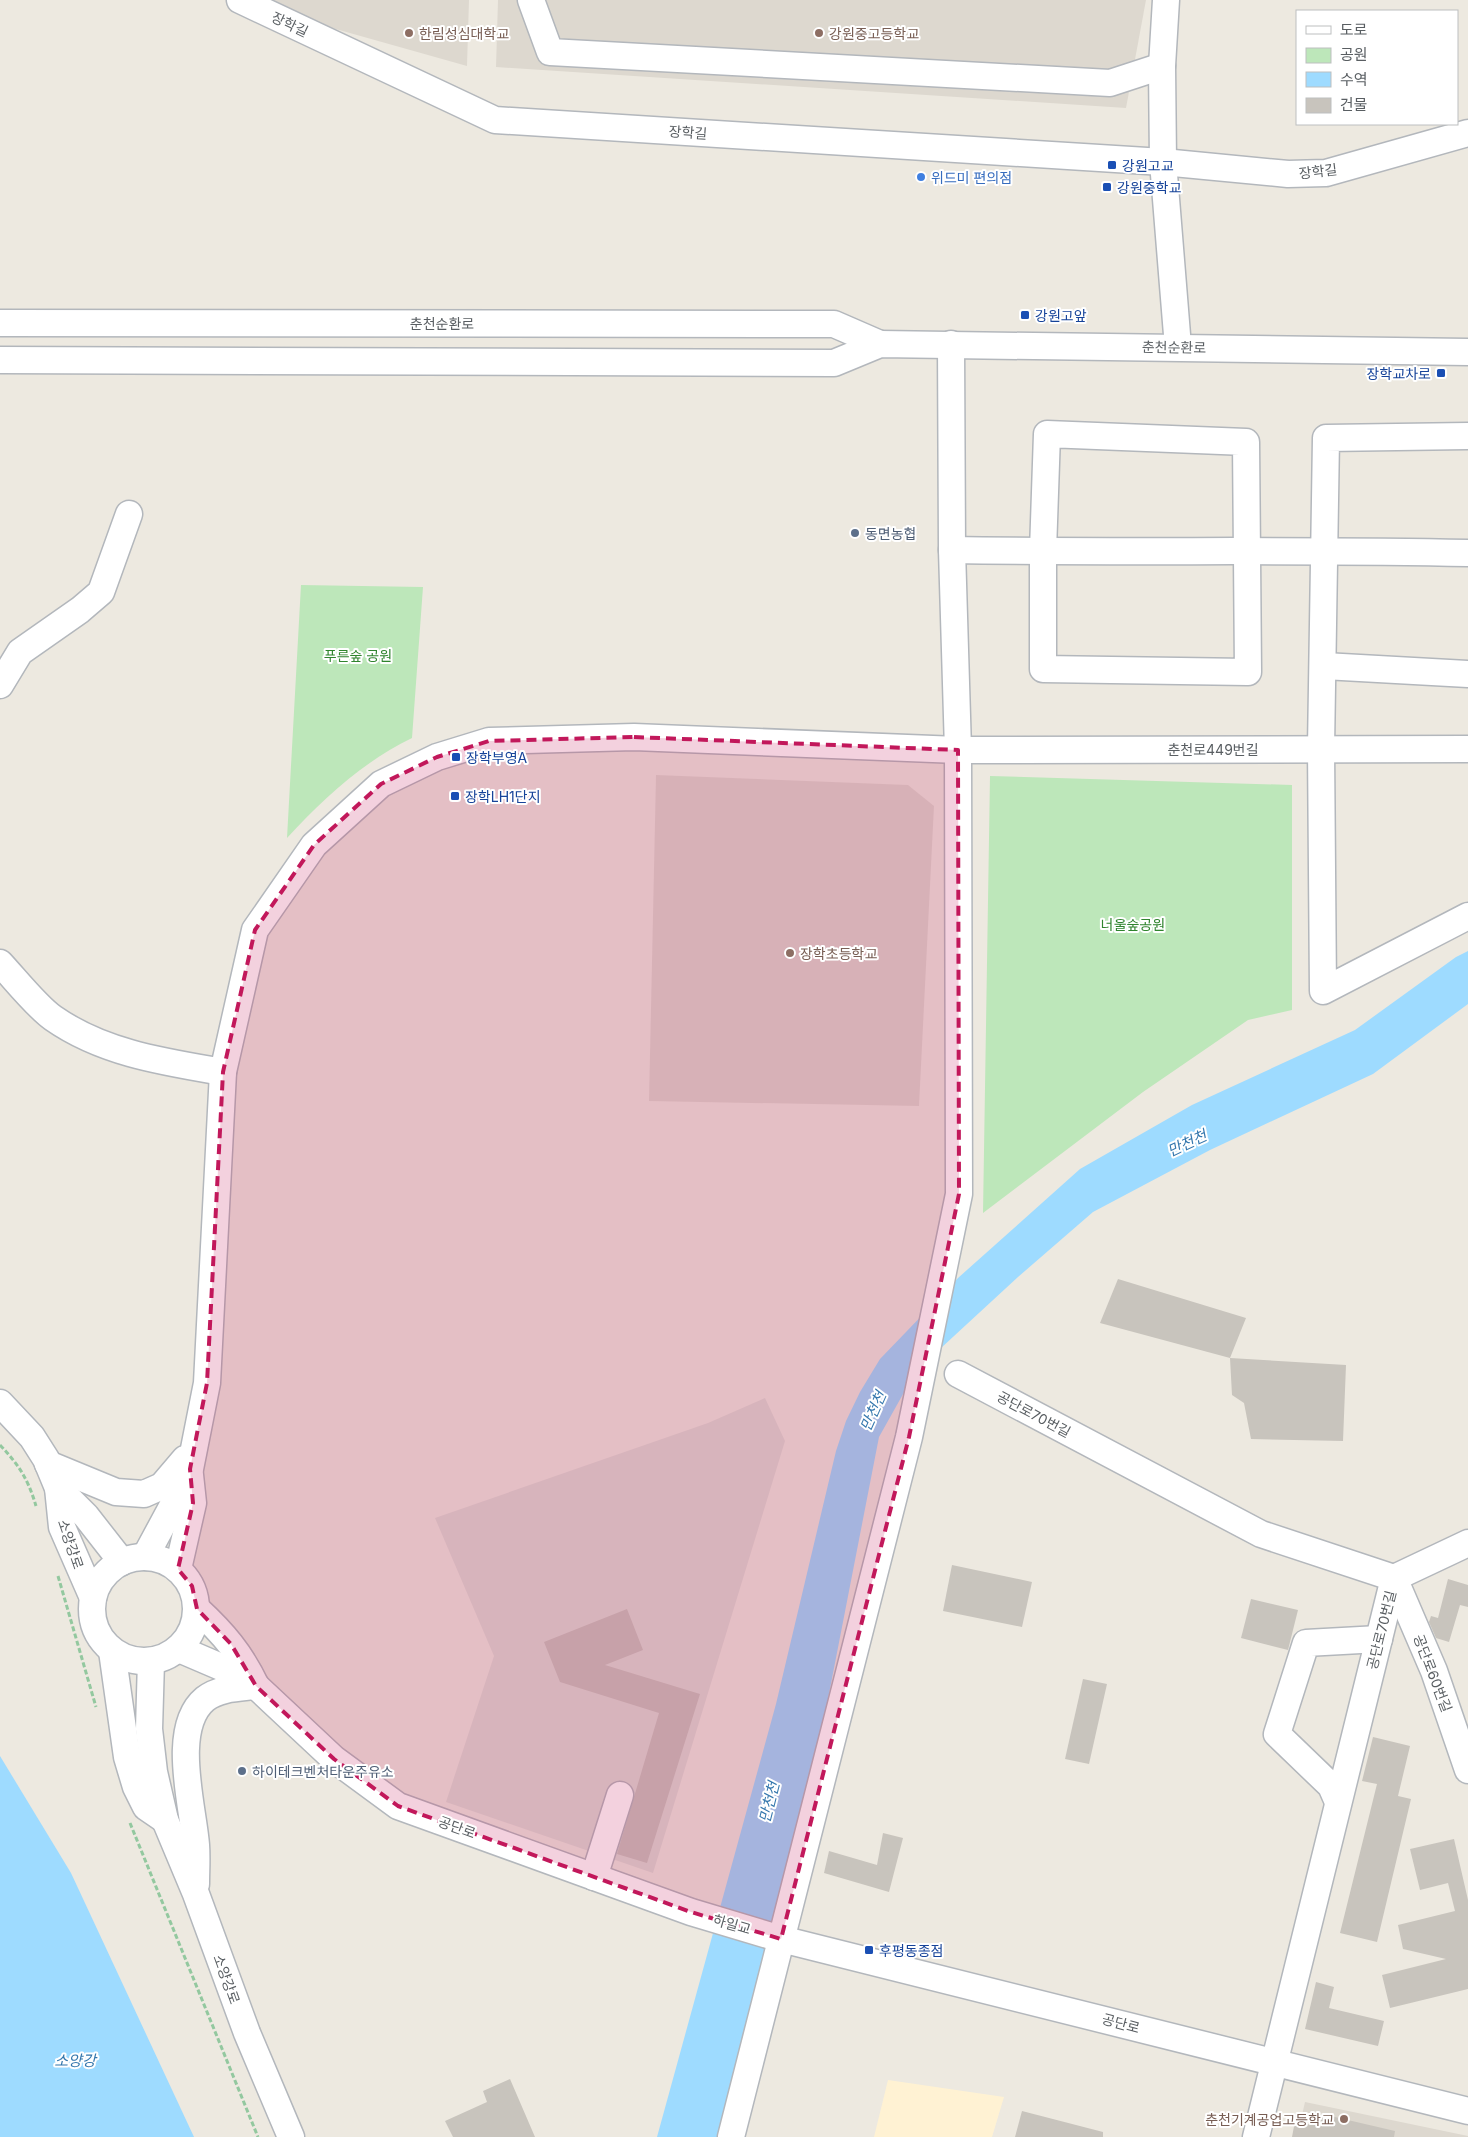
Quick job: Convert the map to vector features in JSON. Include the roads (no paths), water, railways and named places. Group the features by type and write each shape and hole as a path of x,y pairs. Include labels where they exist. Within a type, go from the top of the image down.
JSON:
{"street":[{"name":"장학길","path":"240,0 495,120 1163,162 1288,174 1326,173 1468,133"},
{"path":"531,0 550,52 1110,83 1162,66"},
{"path":"1166,0 1162,66 1163,162 1178,347"},
{"name":"춘천순환로","path":"0,322 834,324 880,344"},
{"name":"춘천순환로","path":"0,360 834,363 880,344 1468,352"},
{"path":"731,2137 778,1938 909,1437 959,1194 958,750 952,550 951,344"},
{"path":"1047,434 1246,442 1248,672 1043,669 1042,551 1047,434"},
{"path":"1468,436 1326,438 1323,550 1324,666 1321,748 1323,991 1468,916"},
{"path":"0,685 20,652 80,610 101,592 129,514"},
{"path":"952,550 1248,552 1323,550 1468,553"},
{"path":"1324,666 1468,674"},
{"name":"춘천로449번길","path":"192,1458 207,1383 224,1072 256,930 314,845 381,784 437,757 489,741 634,737 958,750 1468,749"},
{"path":"0,963 52,1018 95,1042 158,1061 224,1072"},
{"name":"공단로70번길","path":"958,1374 1261,1534 1394,1578 1256,2137"},
{"name":"소양강로","path":"0,1403 32,1437 53,1476 91,1523 134,1559"},
{"path":"53,1476 116,1492 144,1494 162,1486 192,1458"},
{"path":"134,1559 157,1558 178,1569 192,1586 197,1608 192,1631 179,1649 169,1656 151,1661 134,1661 112,1651 97,1633 93,1616 93,1598 104,1576 134,1559 180,1492 192,1458"},
{"path":"178,1569 193,1503 192,1458"},
{"name":"소양강로","path":"53,1476 62,1527 93,1598"},
{"path":"1394,1578 1468,1543"},
{"name":"공단로60번길","path":"1394,1578 1434,1671 1467,1765"},
{"name":"공단로","path":"197,1608 245,1662 256,1686"},
{"path":"1338,1802 1331,1786 1277,1734 1306,1643 1378,1639"},
{"name":"공단로","path":"179,1649 221,1667 256,1686 334,1759 398,1806 690,1912"},
{"path":"112,1651 127,1757 136,1787 146,1807 165,1820"},
{"name":"소양강로","path":"151,1661 149,1729 154,1772 165,1820 196,1894 247,2033 291,2137"},
{"path":"196,1894 196,1847 187,1773 187,1731 192,1714 212,1694 232,1688 256,1686"},
{"path":"594,1877 620,1795"},
{"name":"하일교","path":"690,1912 778,1938"},
{"name":"공단로","path":"778,1938 1111,2020 1274,2064 1468,2111"}],"water":[{"name":"만천천","path":"1468,951 1468,1004 1373,1074 1210,1150 1093,1212 1018,1277 941,1348 907,1387 879,1437 827,1704 757,1995 719,2137 657,2137 776,1704 836,1451 846,1421 860,1392 880,1359 958,1278 1080,1169 1192,1105 1355,1030 1456,957"},
{"name":"소양강","path":"0,1756 71,1873 194,2137 0,2137"}],"place":[{"name":"한림성심대학교","path":"409,33"},
{"name":"강원중고등학교","path":"819,33"},
{"name":"강원고교","path":"1112,165"},
{"name":"위드미 편의점","path":"921,177"},
{"name":"강원중학교","path":"1107,187"},
{"name":"강원고앞","path":"1025,315"},
{"name":"장학교차로","path":"1441,373"},
{"name":"동면농협","path":"855,533"},
{"name":"장학부영A","path":"456,757"},
{"name":"장학LH1단지","path":"455,796"},
{"name":"장학초등학교","path":"790,953"},
{"name":"하이테크벤처타운주유소","path":"242,1771"},
{"name":"후평동종점","path":"869,1950"},
{"name":"춘천기계공업고등학교","path":"1344,2119"}],"park label":[{"name":"푸른숲 공원","path":"358,655"},
{"name":"너울숲공원","path":"1133,924"}]}
